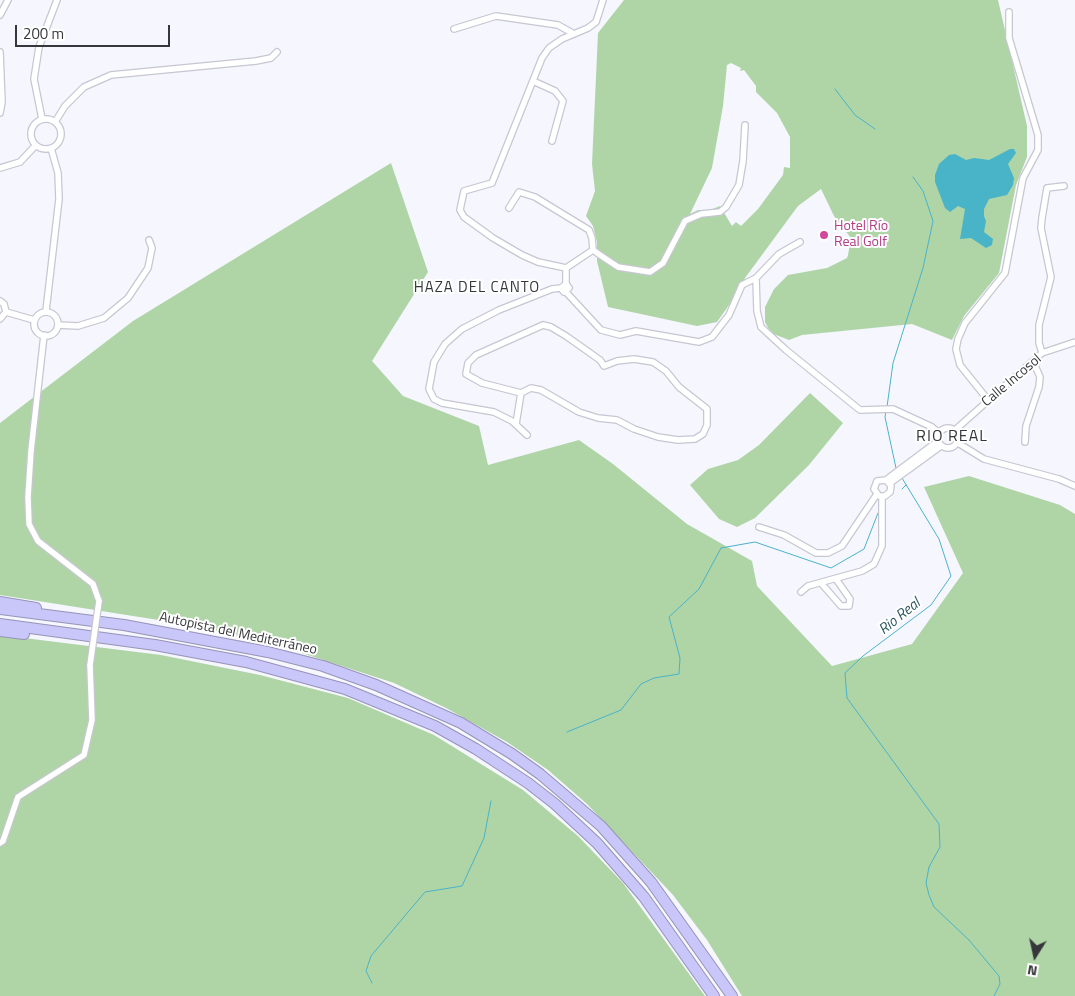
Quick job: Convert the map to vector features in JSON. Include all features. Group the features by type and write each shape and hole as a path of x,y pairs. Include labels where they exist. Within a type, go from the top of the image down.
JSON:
{"highway":[{"path":"0,602 196,632 218,641"},
{"name":"Autopista del Mediterráneo","path":"0,610 124,625 218,641 323,666 376,685 461,723 512,754 565,794 634,861 699,947 732,996"},
{"name":"Autopista del Mediterráneo","path":"0,624 155,645 246,662 344,689 418,718 476,749 528,783 576,823 625,874 664,924 714,996"},
{"path":"0,631 246,662"}],"street":[{"path":"0,15 8,0"},
{"path":"42,119 34,79 38,47 57,0"},
{"path":"593,250 566,268 522,256 464,217 460,210 464,191 492,183 542,58 549,48 562,38 596,22 603,0"},
{"path":"988,400 960,365 956,349 965,323 1005,273 1023,178 1038,150 1038,135 1009,38 1009,12"},
{"path":"454,29 496,16 558,25 574,34"},
{"path":"0,52 2,102 0,113"},
{"path":"55,122 65,106 84,87 111,75 256,61 271,58 277,52"},
{"path":"533,81 555,91 563,101 552,141"},
{"path":"42,119 55,122 60,131 57,143 51,148 36,146 31,137 33,125 42,119"},
{"path":"593,250 618,266 629,270 650,272 659,268 669,255 685,221 701,214 720,212 726,207 739,185 743,161 744,125"},
{"path":"0,168 20,162 36,146"},
{"path":"46,311 59,199 58,173 51,148"},
{"path":"1042,353 1039,343 1039,325 1051,278 1041,228 1042,218 1047,188 1064,186"},
{"path":"509,208 519,192 535,196 589,230 593,250"},
{"path":"58,325 78,326 104,318 128,298 148,268 152,248 149,240"},
{"path":"566,268 564,288 602,330 620,334 636,331 699,342 712,337 729,315 742,285 756,278 779,254 800,242"},
{"path":"756,278 757,311 761,327 860,410 893,409 932,427 939,433 940,444"},
{"path":"527,435 516,424 494,412 442,403 434,399 429,389 434,362 445,344 462,329 499,310 552,289 564,288"},
{"path":"0,301 4,304 6,312"},
{"path":"46,311 56,316 58,325 53,334 44,336 36,330 34,320 39,314 46,311"},
{"path":"6,312 34,320"},
{"path":"0,319 6,312"},
{"path":"543,325 551,327 600,360 604,366 617,361 634,359 653,362 666,371 679,387 707,409 708,425 703,434 696,439 668,439 634,429 617,420 598,418 579,412 541,390 531,388 521,393 482,383 466,374 468,363 476,355 543,325"},
{"path":"0,848 18,797 84,755 92,720 90,665 99,601 94,584 38,541 29,524 28,497 31,451 44,336"},
{"name":"Calle Incosol","path":"955,430 1042,353 1075,342"},
{"path":"1024,442 1026,426 1039,386 1040,377 1033,361"},
{"path":"516,424 521,393"},
{"path":"939,433 949,428 955,430 958,434 958,443"},
{"path":"940,444 952,448 958,443"},
{"path":"958,443 984,459 1059,479 1075,486"},
{"path":"801,592 808,586 869,568 880,556 882,546 880,495 874,489 875,483 880,480 888,482 940,444"},
{"path":"760,526 784,535 816,553 828,553 842,546 880,495 890,492 888,482"},
{"path":"821,583 841,606 849,606 850,599 836,579"}],"green space":[{"path":"624,0 998,0 1027,126 1027,157 1016,185 999,273 964,316 952,340 912,324 802,335 789,340 771,333 765,322 765,307 774,289 788,275 827,268 847,258 851,238 834,216 821,189 798,206 745,278 739,291 717,322 697,326 608,307 597,261 597,242 593,226 586,216 595,191 592,164 598,33","holes":["731,63 741,68 740,71 744,70 756,86 756,92 777,113 790,137 790,168 784,167 783,175 758,209 741,226 736,222 732,226 720,206 710,210 698,210 690,214 712,168 723,106 727,65"]},
{"path":"391,163 428,272 372,361 403,396 479,426 488,465 579,440 613,464 687,524 752,561 757,586 832,666 912,644 963,573 924,487 969,476 1060,505 1075,514 1075,996 742,996 707,940 673,895 587,804 548,770 507,742 446,708 394,683 271,643 190,625 0,595 0,423 133,321"},
{"path":"810,393 843,423 809,465 755,518 737,527 719,519 690,485 708,469 738,460 759,445"},
{"path":"0,635 161,655 260,675 348,698 434,735 523,790 578,836 623,883 705,996 0,996"}],"water":[{"path":"1010,149 1014,149 1016,153 1008,164 1014,178 1013,185 1007,195 989,199 984,209 986,221 984,232 993,239 992,245 986,248 971,238 960,239 965,209 958,206 950,212 945,208 935,182 935,175 939,164 949,155 955,154 966,160 974,158 989,160"}],"waterway":[{"name":"Rio Real","path":"835,89 855,115 875,129"},
{"name":"Rio Real","path":"887,407 893,363 923,268 933,221 923,191 913,177"},
{"name":"Rio Real","path":"886,411 885,417 896,468"},
{"name":"Rio Real","path":"902,478 939,539 951,576 931,605 863,656 845,673 847,698 939,824 940,847 929,867 926,883 929,895 934,907 969,940 999,976 1000,984 994,996"},
{"name":"Rio Real","path":"902,489 906,485"},
{"path":"567,732 621,710 641,684 654,678 679,674 680,658 669,617 699,589 721,548 755,542 831,568 864,549 878,513"},
{"path":"372,983 366,971 371,956 425,892 462,886 484,838 491,801"}],"place":[{"name":"Hotel Río Real Golf","path":"824,235"}],"district":[{"name":"HAZA DEL CANTO","path":"477,288"},
{"name":"RIO REAL","path":"952,437"}]}
